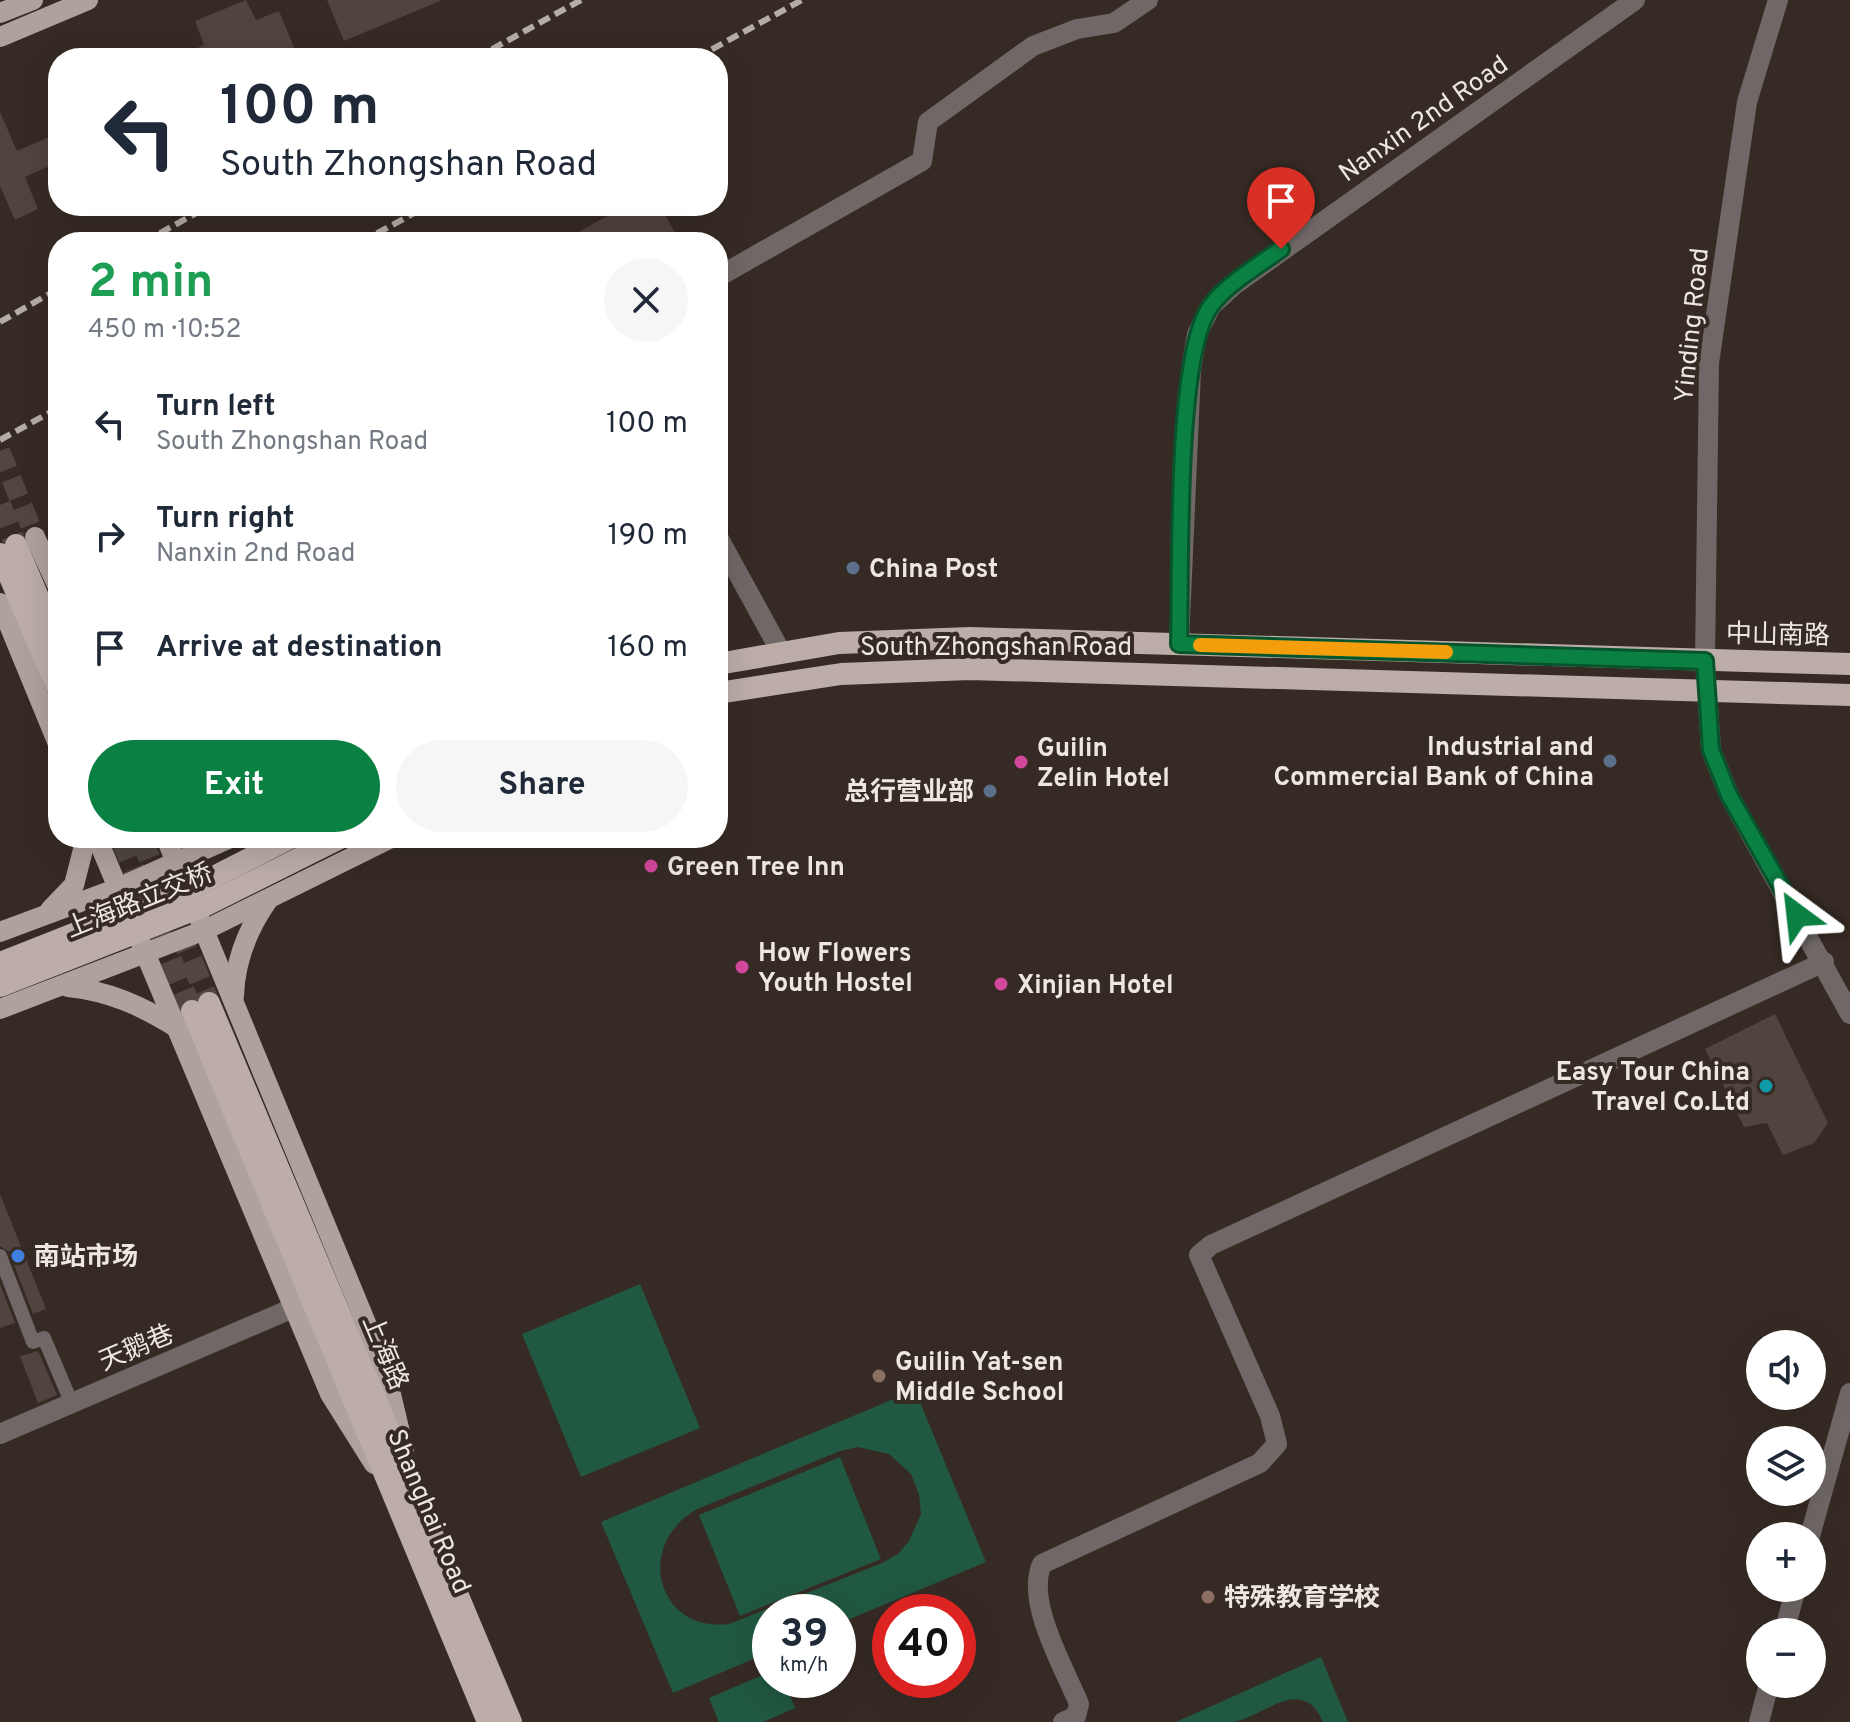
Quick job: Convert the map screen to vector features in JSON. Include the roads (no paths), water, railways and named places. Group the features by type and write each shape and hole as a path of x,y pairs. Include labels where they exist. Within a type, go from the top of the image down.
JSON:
{"highway":[{"path":"17,545 48,620"},
{"path":"17,545 48,654"},
{"name":"South Zhongshan Road","path":"728,662 839,643 929,639 1705,661"},
{"name":"中山南路","path":"1705,661 1850,664"},
{"name":"South Zhongshan Road","path":"728,691 828,676 970,669 1707,691"},
{"path":"1707,691 1850,695"},
{"name":"上海路立交桥","path":"0,963 198,885 270,848"},
{"name":"上海路立交桥","path":"0,986 206,905 320,848"},
{"name":"Shanghai Road","path":"193,1014 403,1490 488,1722"},
{"path":"403,1490 511,1722"}],"main road":[{"path":"0,13 33,0"},
{"path":"0,37 88,0"},
{"path":"17,545 48,577"},
{"path":"0,603 48,720"},
{"path":"37,919 56,906 74,885 83,848"},
{"path":"101,848 145,955 193,1014 293,1308 330,1394 403,1490"},
{"path":"170,848 385,1369 403,1490"},
{"path":"0,932 118,888 209,848"},
{"path":"0,1009 205,930 370,848"},
{"path":"234,1000 235,971 248,933 270,897"},
{"path":"64,986 99,990 144,1007 193,1014"}],"street":[{"path":"728,271 922,161 928,122 1033,46 1077,29 1114,23 1148,0"},
{"name":"Nanxin 2nd Road","path":"1179,644 1191,370 1197,334 1211,306 1281,249 1635,0"},
{"name":"Yinding Road","path":"1778,0 1747,102 1709,363 1705,661 1711,750 1729,795 1850,1014"},
{"path":"728,555 781,652"},
{"path":"1063,1722 1076,1716 1079,1704 1037,1600 1035,1579 1042,1564 1260,1463 1277,1444 1270,1416 1199,1255 1211,1245 1824,962"},
{"path":"0,1256 33,1342 44,1338 72,1404"},
{"name":"天鹅巷","path":"0,1434 293,1308"},
{"path":"1814,1522 1850,1393"},
{"path":"1759,1722 1765,1698"}],"tunnel":[{"path":"0,451 35,537"},
{"path":"0,505 16,545"},
{"path":"125,848 192,1011"},
{"path":"145,848 209,1003"}],"railway":[{"path":"494,48 581,0"},
{"path":"714,48 802,0"},
{"path":"162,232 191,216"},
{"path":"379,232 409,216"},
{"path":"0,322 48,295"},
{"path":"0,440 48,414"}],"place":[{"name":"China Post","path":"853,568"},
{"name":"Industrial and Commercial Bank of China","path":"1610,761"},
{"name":"Guilin Zelin Hotel","path":"1021,762"},
{"name":"总行营业部","path":"990,791"},
{"name":"Green Tree Inn","path":"651,866"},
{"name":"How Flowers Youth Hostel","path":"742,967"},
{"name":"Xinjian Hotel","path":"1001,984"},
{"name":"Easy Tour China Travel Co.Ltd","path":"1766,1086"},
{"name":"南站市场","path":"18,1256"},
{"name":"Guilin Yat-sen Middle School","path":"879,1376"},
{"name":"特殊教育学校","path":"1208,1597"}]}
